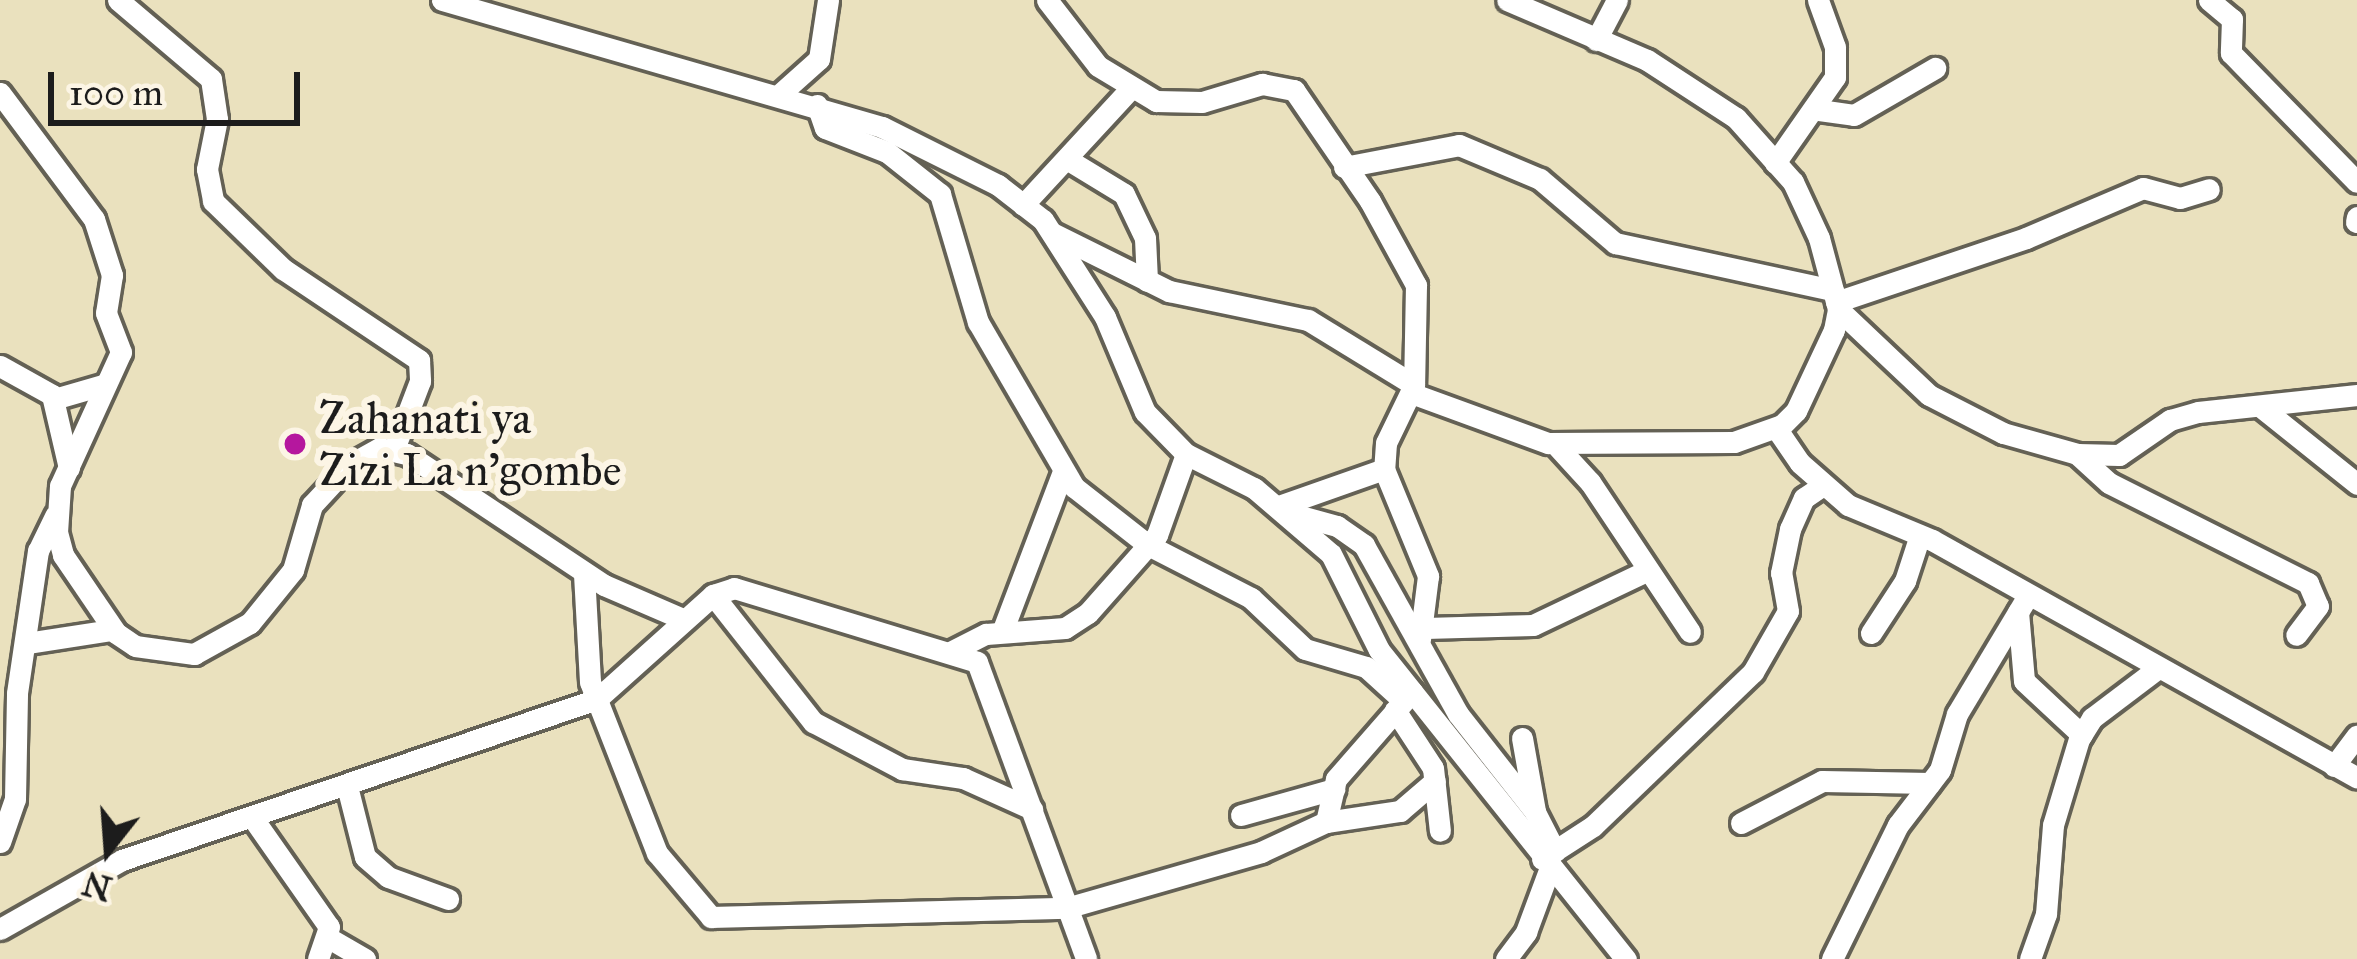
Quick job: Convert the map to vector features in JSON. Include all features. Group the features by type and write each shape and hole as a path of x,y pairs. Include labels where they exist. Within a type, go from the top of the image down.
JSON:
{"street":[{"path":"118,0 211,79 218,119 207,169 213,201 284,269 419,360 420,381 394,449"},
{"path":"442,0 485,8 817,105 908,138 1023,205 1052,232 1105,317 1145,412 1186,454 1284,509 1337,526 1364,545 1423,634 1457,714 1535,812"},
{"path":"781,93 819,59 828,0"},
{"path":"1047,0 1098,66 1129,90 1180,104 1282,84 1304,102 1416,285 1412,389 1387,442 1384,469 1428,577 1423,634"},
{"path":"1052,232 1147,281 1308,320 1412,389 1555,444 1734,442 1777,428 1820,368 1836,300 1819,238 1775,163 1736,118 1690,84 1507,0"},
{"path":"1596,40 1617,0"},
{"path":"1775,163 1819,110 1835,62 1818,0"},
{"path":"2209,0 2232,19 2231,53 2357,182"},
{"path":"1819,110 1854,115 1935,68"},
{"path":"1023,205 1070,160 1129,90"},
{"path":"0,93 101,235 112,275 106,313 122,342 68,471 58,512 38,551 17,693 15,799 0,842"},
{"path":"817,105 825,128 900,160 940,194 978,322 1063,470 1102,514 1148,545 1238,589 1304,649 1377,673 1549,860 1625,959"},
{"path":"1344,167 1459,145 1540,178 1615,243 1836,300 1929,395 2003,433 2077,454 2119,455 2170,420 2198,412 2357,395"},
{"path":"1070,160 1112,182 1136,212 1147,281"},
{"path":"1836,300 2026,238 2144,188 2180,198 2209,189"},
{"path":"0,366 38,380 54,399 68,471"},
{"path":"54,399 106,384"},
{"path":"2260,407 2357,484"},
{"path":"1777,428 1823,485 1920,536 2022,604 2158,668 2357,778"},
{"path":"1555,444 1590,482 1690,632"},
{"path":"58,512 63,555 112,629 170,655 213,648 281,588 305,517 329,485 366,453 394,449 584,574 685,620"},
{"path":"952,650 1002,632 1065,628 1148,545 1186,454"},
{"path":"2077,454 2109,483 2308,583 2318,606 2296,635"},
{"path":"1284,509 1384,469"},
{"path":"1002,632 1063,470"},
{"path":"1549,860 1593,826 1768,652 1788,611 1780,573 1790,529 1804,499 1823,485"},
{"path":"1284,509 1330,554 1379,650 1425,751 1435,781 1440,831"},
{"path":"1871,632 1905,580 1920,536"},
{"path":"1423,634 1533,626 1646,571"},
{"path":"584,574 586,670 657,853 711,917 1066,908 1261,852 1326,822 1400,811 1435,781"},
{"path":"0,929 102,869 598,698 713,595 755,591 899,643 952,650 981,668 1085,959"},
{"path":"713,595 779,670 804,716 902,769 963,778 1032,809"},
{"path":"2022,604 2024,681 2082,735"},
{"path":"1832,959 1898,825 1930,783 1957,715 2022,604"},
{"path":"27,644 112,629"},
{"path":"2030,959 2047,914 2053,825 2082,735 2158,668"},
{"path":"1326,822 1334,789 1403,702"},
{"path":"2334,766 2357,736"},
{"path":"1506,959 1526,932 1549,860 1522,738"},
{"path":"1742,823 1822,781 1930,783"},
{"path":"347,785 365,857 388,877 448,899"},
{"path":"1241,815 1334,789"},
{"path":"252,817 324,916 327,937 318,959"},
{"path":"327,937 364,959"}],"place":[{"name":"Zahanati ya Zizi La n'gombe","path":"295,444"}]}
